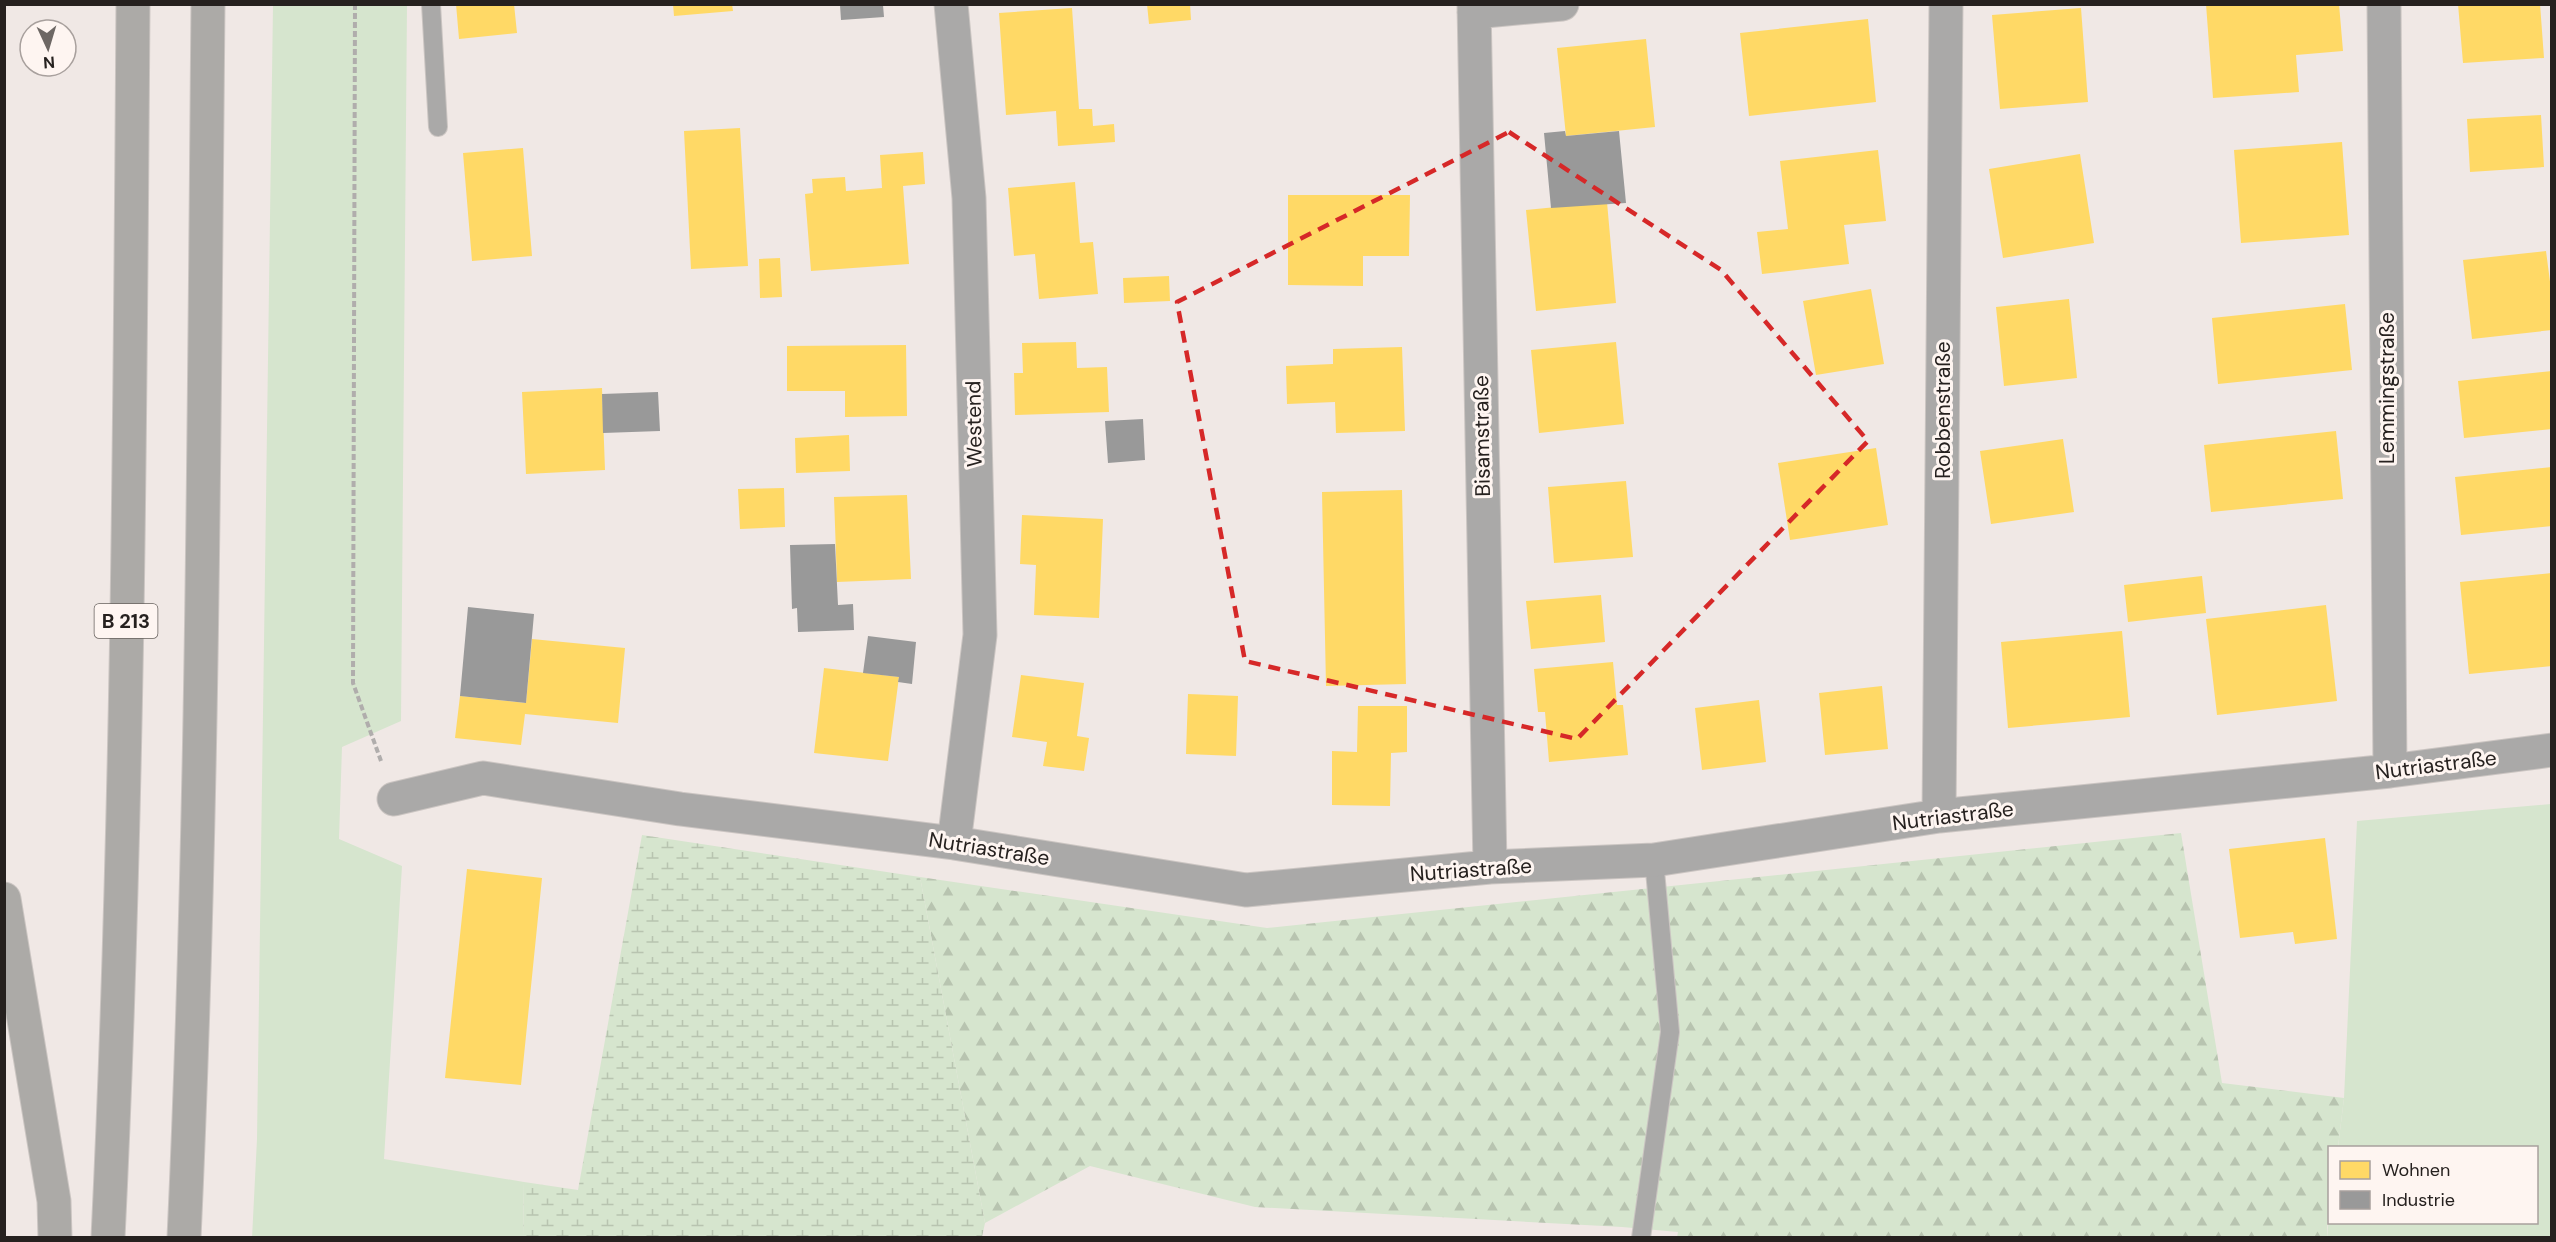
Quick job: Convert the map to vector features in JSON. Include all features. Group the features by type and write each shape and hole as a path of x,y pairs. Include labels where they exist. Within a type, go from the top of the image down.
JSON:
{"highway":[{"name":"B 213","path":"108,1238 115,1097 130,464 133,4"},
{"path":"184,1238 191,1086 204,465 208,4"},
{"path":"4,900 54,1201 55,1238"}],"street":[{"name":"Westend","path":"951,4 969,198 980,635 954,843"},
{"path":"1474,8 1562,4"},
{"name":"Robbenstraße","path":"1939,816 1946,4"},
{"name":"Lemmingstraße","path":"2384,4 2390,771"},
{"name":"Bisamstraße","path":"1474,8 1491,867"},
{"name":"Nutriastraße","path":"394,799 483,778 680,809 954,843 1246,890 1491,867 1653,860 1939,816 2390,771 2552,750"}],"lane":[{"path":"431,4 438,127"},
{"path":"1641,1238 1670,1032 1653,860"}],"path":[{"path":"355,4 353,682 394,799"}],"highlighted area":[{"path":"1509,132 1721,270 1868,441 1577,739 1245,661 1177,302"}],"green space":[{"path":"273,5 407,5 401,721 342,747 339,839 402,866 384,1159 524,1182 523,1237 252,1238 257,1139"},
{"path":"2551,804 2551,1237 2327,1238 2328,1224 2538,1224 2538,1146 2338,1146 2344,1098 2357,821"},
{"path":"2181,833 2222,1083 2344,1098 2338,1146 2328,1146 2327,1237 1677,1237 1678,1232 1622,1227 1255,1207 1090,1166 985,1223 920,877 1267,928"},
{"path":"642,835 920,877 985,1223 982,1237 523,1237 524,1182 578,1190"}],"building: Wohnen":[{"path":"456,4 514,4 517,33 459,39"},
{"path":"673,4 732,4 733,11 674,16"},
{"path":"1147,4 1190,4 1191,20 1149,24"},
{"path":"2206,4 2339,4 2343,51 2296,55 2299,92 2213,98"},
{"path":"2458,4 2540,4 2544,58 2463,63"},
{"path":"1072,8 1079,109 1092,109 1093,126 1114,124 1115,142 1058,146 1056,111 1006,115 999,13"},
{"path":"2081,8 2088,102 2000,109 1992,15"},
{"path":"1868,19 1876,102 1749,116 1740,33"},
{"path":"1646,39 1655,127 1566,136 1557,48"},
{"path":"2541,115 2544,167 2470,172 2467,119"},
{"path":"740,128 748,266 691,269 684,131"},
{"path":"2342,142 2349,235 2241,243 2234,150"},
{"path":"523,148 532,256 472,261 463,153"},
{"path":"1878,150 1886,221 1844,225 1849,264 1762,274 1757,232 1788,229 1780,161"},
{"path":"923,152 925,184 903,186 909,264 811,271 805,194 813,193 812,179 845,177 846,191 882,188 880,155"},
{"path":"2080,154 2094,243 2003,258 1989,169"},
{"path":"1075,182 1080,243 1093,242 1098,294 1039,299 1035,254 1014,256 1008,188"},
{"path":"1288,195 1410,195 1409,256 1363,256 1363,286 1288,285"},
{"path":"1607,202 1616,303 1536,311 1526,210"},
{"path":"2546,251 2552,297 2552,330 2472,339 2463,260"},
{"path":"780,258 782,297 760,298 759,259"},
{"path":"1169,276 1170,301 1124,303 1123,278"},
{"path":"1871,289 1884,364 1816,375 1803,301"},
{"path":"2069,299 2077,378 2004,386 1996,307"},
{"path":"2345,304 2352,370 2218,384 2212,318"},
{"path":"1076,342 1077,368 1107,367 1109,412 1015,415 1014,373 1023,373 1022,343"},
{"path":"1616,342 1624,424 1539,433 1531,350"},
{"path":"906,345 907,416 845,417 845,391 787,391 787,346"},
{"path":"1402,347 1405,431 1336,433 1335,402 1287,404 1286,366 1333,364 1333,349"},
{"path":"2552,371 2552,429 2464,438 2458,381"},
{"path":"602,388 605,470 526,474 522,392"},
{"path":"2336,431 2343,499 2211,512 2204,445"},
{"path":"849,435 850,471 796,473 795,438"},
{"path":"2063,439 2074,512 1991,524 1980,451"},
{"path":"1876,448 1888,525 1790,540 1778,463"},
{"path":"2552,467 2552,526 2461,535 2455,477"},
{"path":"1626,481 1633,557 1554,563 1548,487"},
{"path":"784,488 785,527 740,529 738,489"},
{"path":"1402,490 1406,684 1326,686 1322,492"},
{"path":"907,495 911,579 837,582 834,497"},
{"path":"1022,515 1103,519 1099,618 1034,615 1036,565 1020,564"},
{"path":"2552,573 2552,666 2469,674 2460,582"},
{"path":"2202,576 2206,613 2128,622 2124,585"},
{"path":"1601,595 1605,642 1531,649 1526,601"},
{"path":"2326,605 2337,701 2217,715 2206,619"},
{"path":"2122,631 2130,717 2008,728 2001,642"},
{"path":"532,639 625,648 618,723 525,714 521,745 455,738 460,696 526,703"},
{"path":"1613,662 1617,705 1623,705 1628,755 1549,762 1545,712 1538,712 1534,669"},
{"path":"824,668 899,677 888,761 814,753"},
{"path":"1021,675 1084,683 1077,736 1089,738 1084,771 1043,766 1047,742 1012,737"},
{"path":"1882,686 1888,749 1825,755 1819,693"},
{"path":"1188,694 1238,696 1236,756 1186,754"},
{"path":"1759,700 1766,762 1702,770 1695,708"},
{"path":"1358,706 1407,706 1407,752 1391,753 1390,806 1332,805 1332,751 1357,752"},
{"path":"2325,838 2337,939 2295,944 2293,932 2240,938 2229,849"},
{"path":"467,869 542,878 521,1085 445,1078"}],"building: Industrie":[{"path":"840,5 883,5 884,17 841,20"},
{"path":"1565,131 1566,136 1619,131 1626,203 1551,208 1544,133"},
{"path":"658,392 660,431 603,433 602,394"},
{"path":"1143,419 1145,460 1108,463 1105,421"},
{"path":"835,544 838,605 853,604 854,630 798,632 797,608 792,609 790,545"},
{"path":"468,607 534,614 526,703 460,696"},
{"path":"868,636 916,642 912,684 898,682 899,677 863,673"}]}
